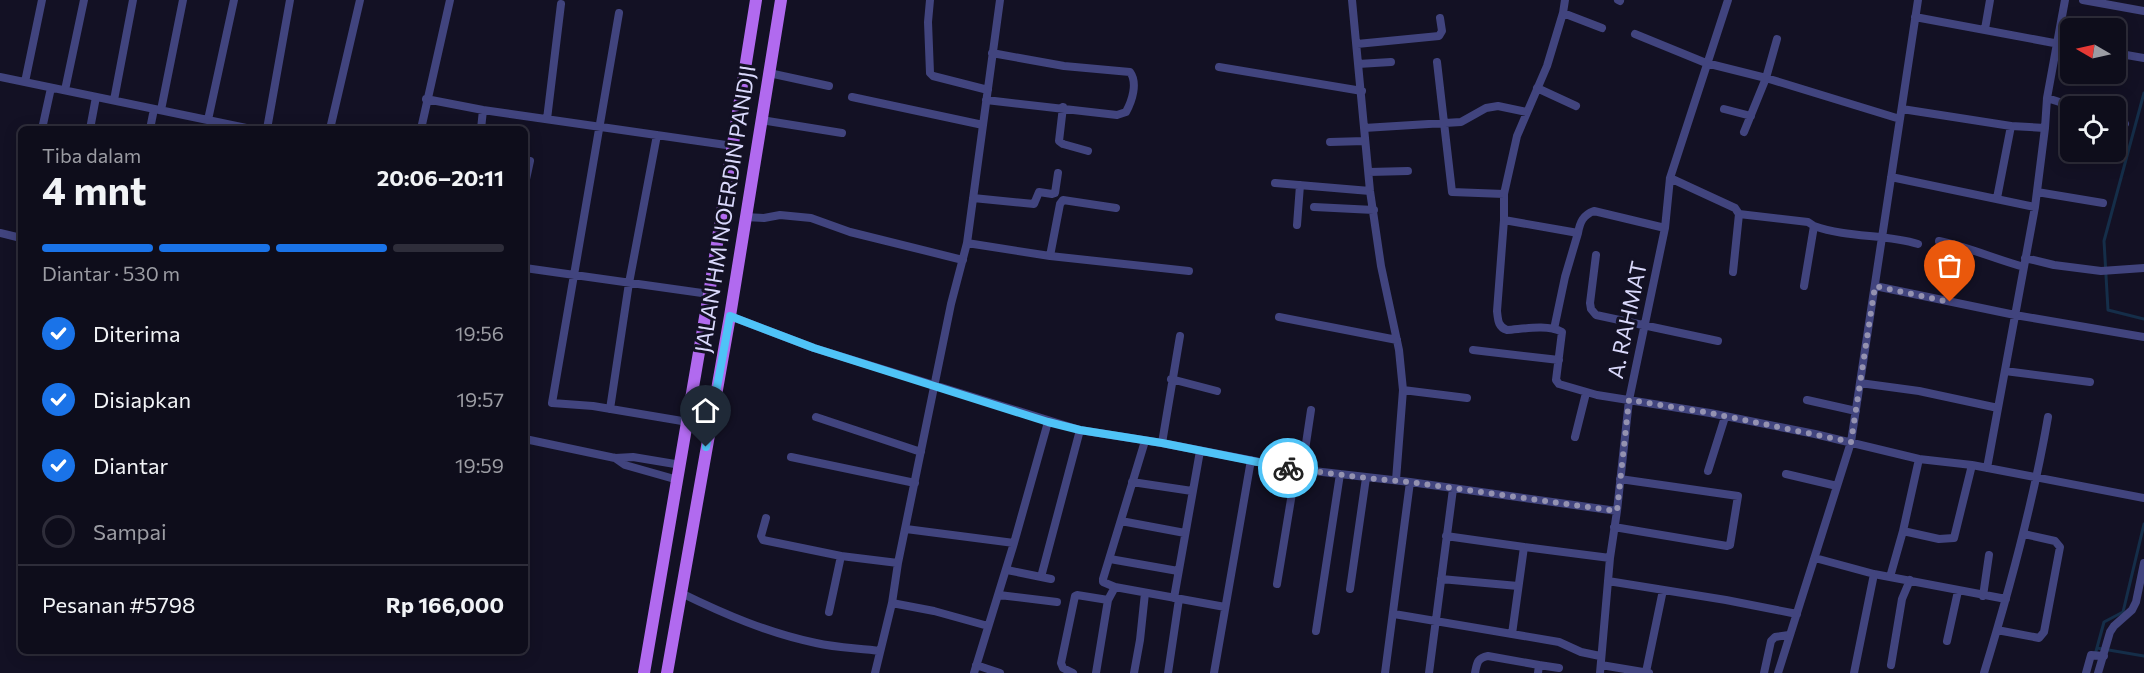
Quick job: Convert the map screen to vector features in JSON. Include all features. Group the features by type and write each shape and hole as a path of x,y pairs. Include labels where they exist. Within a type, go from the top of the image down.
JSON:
{"main road":[{"name":"JALAN HM NOERDIN PANDJI","path":"644,673 681,465 756,0"},
{"name":"JALAN HM NOERDIN PANDJI","path":"667,673 730,316 781,0"}],"street":[{"path":"25,82 42,0"},
{"path":"65,90 84,0"},
{"path":"114,100 134,0"},
{"path":"151,126 183,0"},
{"path":"0,78 114,100 207,125 234,0"},
{"path":"268,126 290,0"},
{"path":"331,126 360,0"},
{"path":"422,126 450,0"},
{"path":"930,0 928,22 930,72 933,76 988,90"},
{"path":"875,673 892,603 898,563 951,304 967,243 999,0"},
{"path":"1352,0 1370,191 1381,266 1397,340 1403,390 1396,480"},
{"path":"1565,0 1547,66 1517,136 1504,194 1497,311 1498,323 1507,330 1560,330 1563,335 1556,380 1559,384 1586,393 1725,417 1851,442 1919,459 1972,465 2141,498"},
{"name":"A. RAHMAT","path":"1601,665 1610,558 1629,400 1665,228 1670,178 1728,0"},
{"path":"1778,673 1851,442 1918,0"},
{"path":"1985,29 1990,0"},
{"path":"1987,468 2035,207 2047,98 2065,0"},
{"path":"2083,0 2144,11"},
{"path":"547,119 561,4"},
{"path":"619,12 552,403 610,409 688,422"},
{"path":"1563,13 1602,28"},
{"path":"1916,17 2060,44"},
{"path":"1357,44 1439,36 1443,31 1440,18"},
{"path":"1635,34 1706,63 1766,78 1900,120"},
{"path":"1744,132 1766,78 1777,39"},
{"path":"986,100 1118,115 1126,112 1131,102 1132,74 1130,72 1064,66 993,53"},
{"path":"2126,55 2144,58"},
{"path":"1358,64 1390,62"},
{"path":"1437,62 1452,192 1504,194"},
{"path":"1219,67 1362,91"},
{"path":"769,73 829,86"},
{"path":"43,126 51,88"},
{"path":"1537,88 1576,106"},
{"path":"91,126 96,97"},
{"path":"852,97 983,125"},
{"path":"2047,98 2060,102"},
{"path":"426,99 483,110 733,146"},
{"path":"1364,128 1461,122 1486,108 1498,106 1527,112"},
{"path":"1063,107 1059,141 1088,152"},
{"path":"1724,109 1750,116"},
{"path":"1902,109 2011,126 2045,128"},
{"path":"481,126 483,110"},
{"path":"761,120 842,133"},
{"path":"1997,198 2011,126"},
{"path":"610,409 629,283 657,135"},
{"path":"1330,142 1365,141"},
{"path":"528,170 530,161"},
{"path":"1369,172 1408,171"},
{"path":"973,198 1034,204 1039,192 1052,194 1055,192 1058,173"},
{"path":"1891,177 2035,207"},
{"path":"1670,178 1726,203 1735,208 1739,214 1732,272"},
{"path":"1275,183 1370,191"},
{"path":"1297,225 1300,185"},
{"path":"2037,192 2103,203"},
{"path":"1050,256 1060,204 1063,200 1116,208"},
{"path":"1314,207 1374,210"},
{"path":"1554,329 1565,277 1580,222 1585,215 1594,211 1665,228"},
{"path":"1739,214 1808,222 1827,230 1918,244"},
{"path":"745,217 764,218 780,215 811,219 850,232 963,260"},
{"path":"1504,220 1578,233"},
{"path":"1804,286 1814,226"},
{"path":"0,233 18,235"},
{"path":"1939,241 1960,245 1991,258 2024,267"},
{"path":"967,243 1050,256 1189,271"},
{"path":"1596,255 1590,303 1596,315 1718,341"},
{"path":"2025,258 2054,265 2101,271 2144,268"},
{"path":"528,268 709,294"},
{"path":"1875,286 2015,315 2144,337"},
{"path":"730,316 814,348 1080,430 1162,443 1299,470 1396,480 1617,511"},
{"path":"1279,317 1397,340"},
{"path":"1162,443 1180,336"},
{"path":"1473,350 1559,360"},
{"path":"2005,371 2090,382"},
{"path":"1171,380 1217,391"},
{"path":"1860,382 1998,408"},
{"path":"1403,390 1467,398"},
{"path":"1575,437 1586,393"},
{"path":"1807,400 1856,411"},
{"path":"1277,584 1311,411"},
{"path":"816,417 921,452"},
{"path":"1708,471 1725,417"},
{"path":"1984,673 2024,534 2048,417"},
{"path":"1000,673 975,669 999,595 1048,422"},
{"path":"1041,577 1080,430"},
{"path":"528,440 615,458 633,457 681,465"},
{"path":"1145,441 1103,582 1115,587 1226,607"},
{"path":"1168,673 1178,571 1200,451"},
{"path":"790,457 915,483"},
{"path":"615,458 625,465 678,480"},
{"path":"1890,577 1919,459"},
{"path":"1214,673 1251,460"},
{"path":"1903,531 1939,539 1954,538 1972,465"},
{"path":"1317,631 1340,474"},
{"path":"1786,474 1837,486"},
{"path":"1350,589 1366,478"},
{"path":"1614,527 1728,546 1733,536 1738,496 1620,479"},
{"path":"1132,482 1192,491"},
{"path":"1385,673 1410,482"},
{"path":"1429,673 1453,489"},
{"path":"766,518 761,536 763,540 841,556 898,563"},
{"path":"1121,521 1185,533"},
{"path":"906,529 1014,543"},
{"path":"1997,630 2039,638 2044,632 2060,547 2055,541 2024,534"},
{"path":"1446,536 1610,558"},
{"path":"1512,634 1524,547"},
{"path":"1983,596 1989,555"},
{"path":"829,612 841,556"},
{"path":"1815,558 1874,574 2006,599"},
{"path":"1110,559 1178,571"},
{"path":"2086,673 2101,653 2114,626 2132,610 2144,563"},
{"path":"1006,570 1051,579"},
{"path":"1854,673 1874,574"},
{"path":"1441,579 1518,586"},
{"path":"1891,665 1902,599 1910,580"},
{"path":"1608,581 1797,614"},
{"path":"1096,673 1108,600 1115,587"},
{"path":"1394,614 1559,642 1601,665 1647,673 1663,590"},
{"path":"1947,641 1958,591"},
{"path":"681,593 737,620 761,628 817,644 880,651"},
{"path":"1134,673 1145,593"},
{"path":"999,595 1057,602"},
{"path":"1073,673 1063,668 1061,663 1075,596 1108,600"},
{"path":"892,603 934,611 988,626"},
{"path":"1764,673 1771,641 1789,635"},
{"path":"2098,673 2101,653"},
{"path":"1475,673 1477,661 1488,656 1539,669 1559,668"}],"waterway":[{"path":"2144,93 2104,241 2108,310 2144,319"},
{"path":"2095,655 2104,622 2123,612 2144,524"},
{"path":"2097,648 2144,656"}],"way so far":[{"path":"1288,468 1396,480 1617,511 1629,400 1710,413 1851,442 1875,286 1950,302"}],"route":[{"path":"706,447 730,316 814,348 934,384 1048,422 1080,430 1162,443 1288,468"}]}
